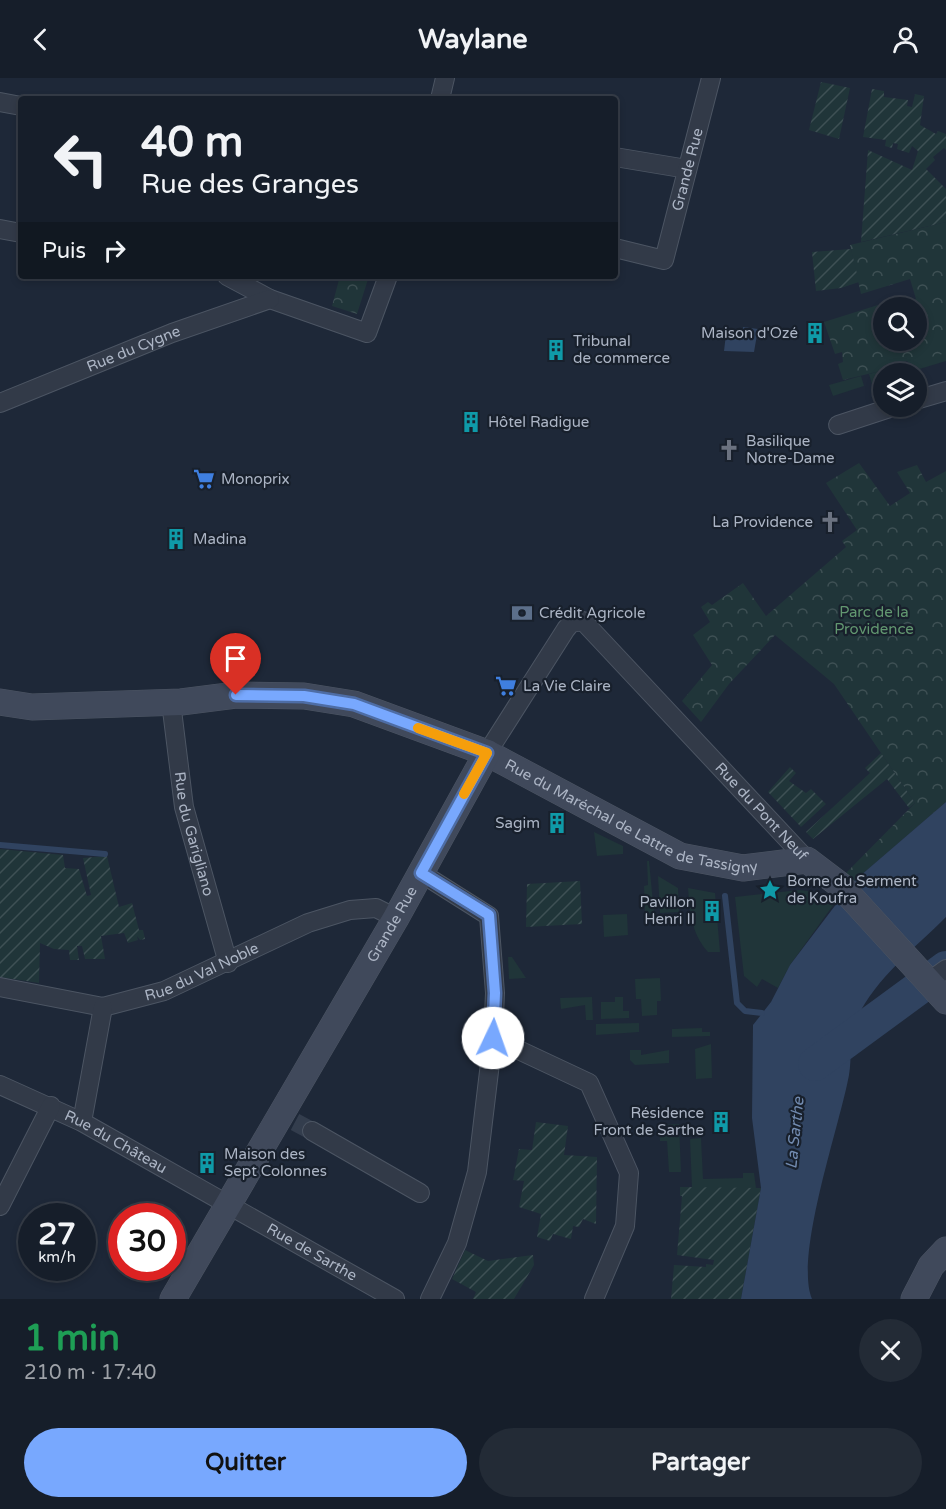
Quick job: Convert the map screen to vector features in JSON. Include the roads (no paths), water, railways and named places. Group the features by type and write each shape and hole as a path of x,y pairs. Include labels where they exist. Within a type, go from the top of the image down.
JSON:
{"street":[{"path":"441,96 445,78"},
{"name":"Grande Rue","path":"618,249 664,260 711,78"},
{"path":"0,102 18,105"},
{"path":"618,158 687,169"},
{"path":"0,229 18,232"},
{"path":"233,279 270,299 367,333 387,279"},
{"name":"Rue du Cygne","path":"0,403 172,333 270,299"},
{"path":"927,397 946,391"},
{"path":"838,425 873,414"},
{"name":"Grande Rue","path":"172,1299 229,1203 288,1118 487,753 566,629 577,620"},
{"name":"Rue du Pont Neuf","path":"577,620 589,625 807,860 840,885 911,963 937,976 946,1001"},
{"name":"Rue du Maréchal de Lattre de Tassigny","path":"0,702 32,707 171,702 236,695 304,696 354,704 487,753 680,856 743,868 807,860"},
{"name":"Rue du Garigliano","path":"171,702 184,807 228,963"},
{"path":"421,873 489,915 495,993 493,1038 477,1172 457,1243 430,1299"},
{"name":"Rue du Val Noble","path":"0,987 103,1007 165,991 308,924 350,910 376,908 396,918"},
{"path":"82,1122 103,1007"},
{"path":"493,1038 589,1083 629,1173 625,1226 594,1299"},
{"name":"Rue du Château","path":"0,1085 51,1106 229,1203"},
{"path":"0,1206 51,1106"},
{"path":"312,1131 420,1192"},
{"name":"Rue de Sarthe","path":"229,1203 395,1299"},
{"path":"914,1299 931,1266 946,1250"}],"water":[{"path":"743,327 758,329 754,352 724,351 726,334 742,337"},
{"path":"946,802 946,917 882,980 871,994 854,1025 849,1075 813,1222 808,1279 812,1299 741,1299 761,1188 752,1118 753,1025 771,1002 790,965 853,882"}],"waterway":[{"path":"0,845 105,854"},
{"path":"725,896 737,1003 745,1011 762,1013"},
{"name":"La Sarthe","path":"815,1064 946,968"}],"tunnel":[{"path":"295,1122 312,1131"}],"place":[{"name":"Maison d'Ozé","path":"815,333"},
{"name":"Tribunal de commerce","path":"556,350"},
{"name":"Hôtel Radigue","path":"471,422"},
{"name":"Basilique Notre-Dame","path":"729,450"},
{"name":"Monoprix","path":"204,479"},
{"name":"La Providence","path":"830,522"},
{"name":"Madina","path":"176,539"},
{"name":"Crédit Agricole","path":"522,613"},
{"name":"La Vie Claire","path":"506,686"},
{"name":"Sagim","path":"557,823"},
{"name":"Borne du Serment de Koufra","path":"770,890"},
{"name":"Pavillon Henri II","path":"712,911"},
{"name":"Résidence Front de Sarthe","path":"721,1122"},
{"name":"Maison des Sept Colonnes","path":"207,1163"}],"park label":[{"name":"Parc de la Providence","path":"874,620"}]}
